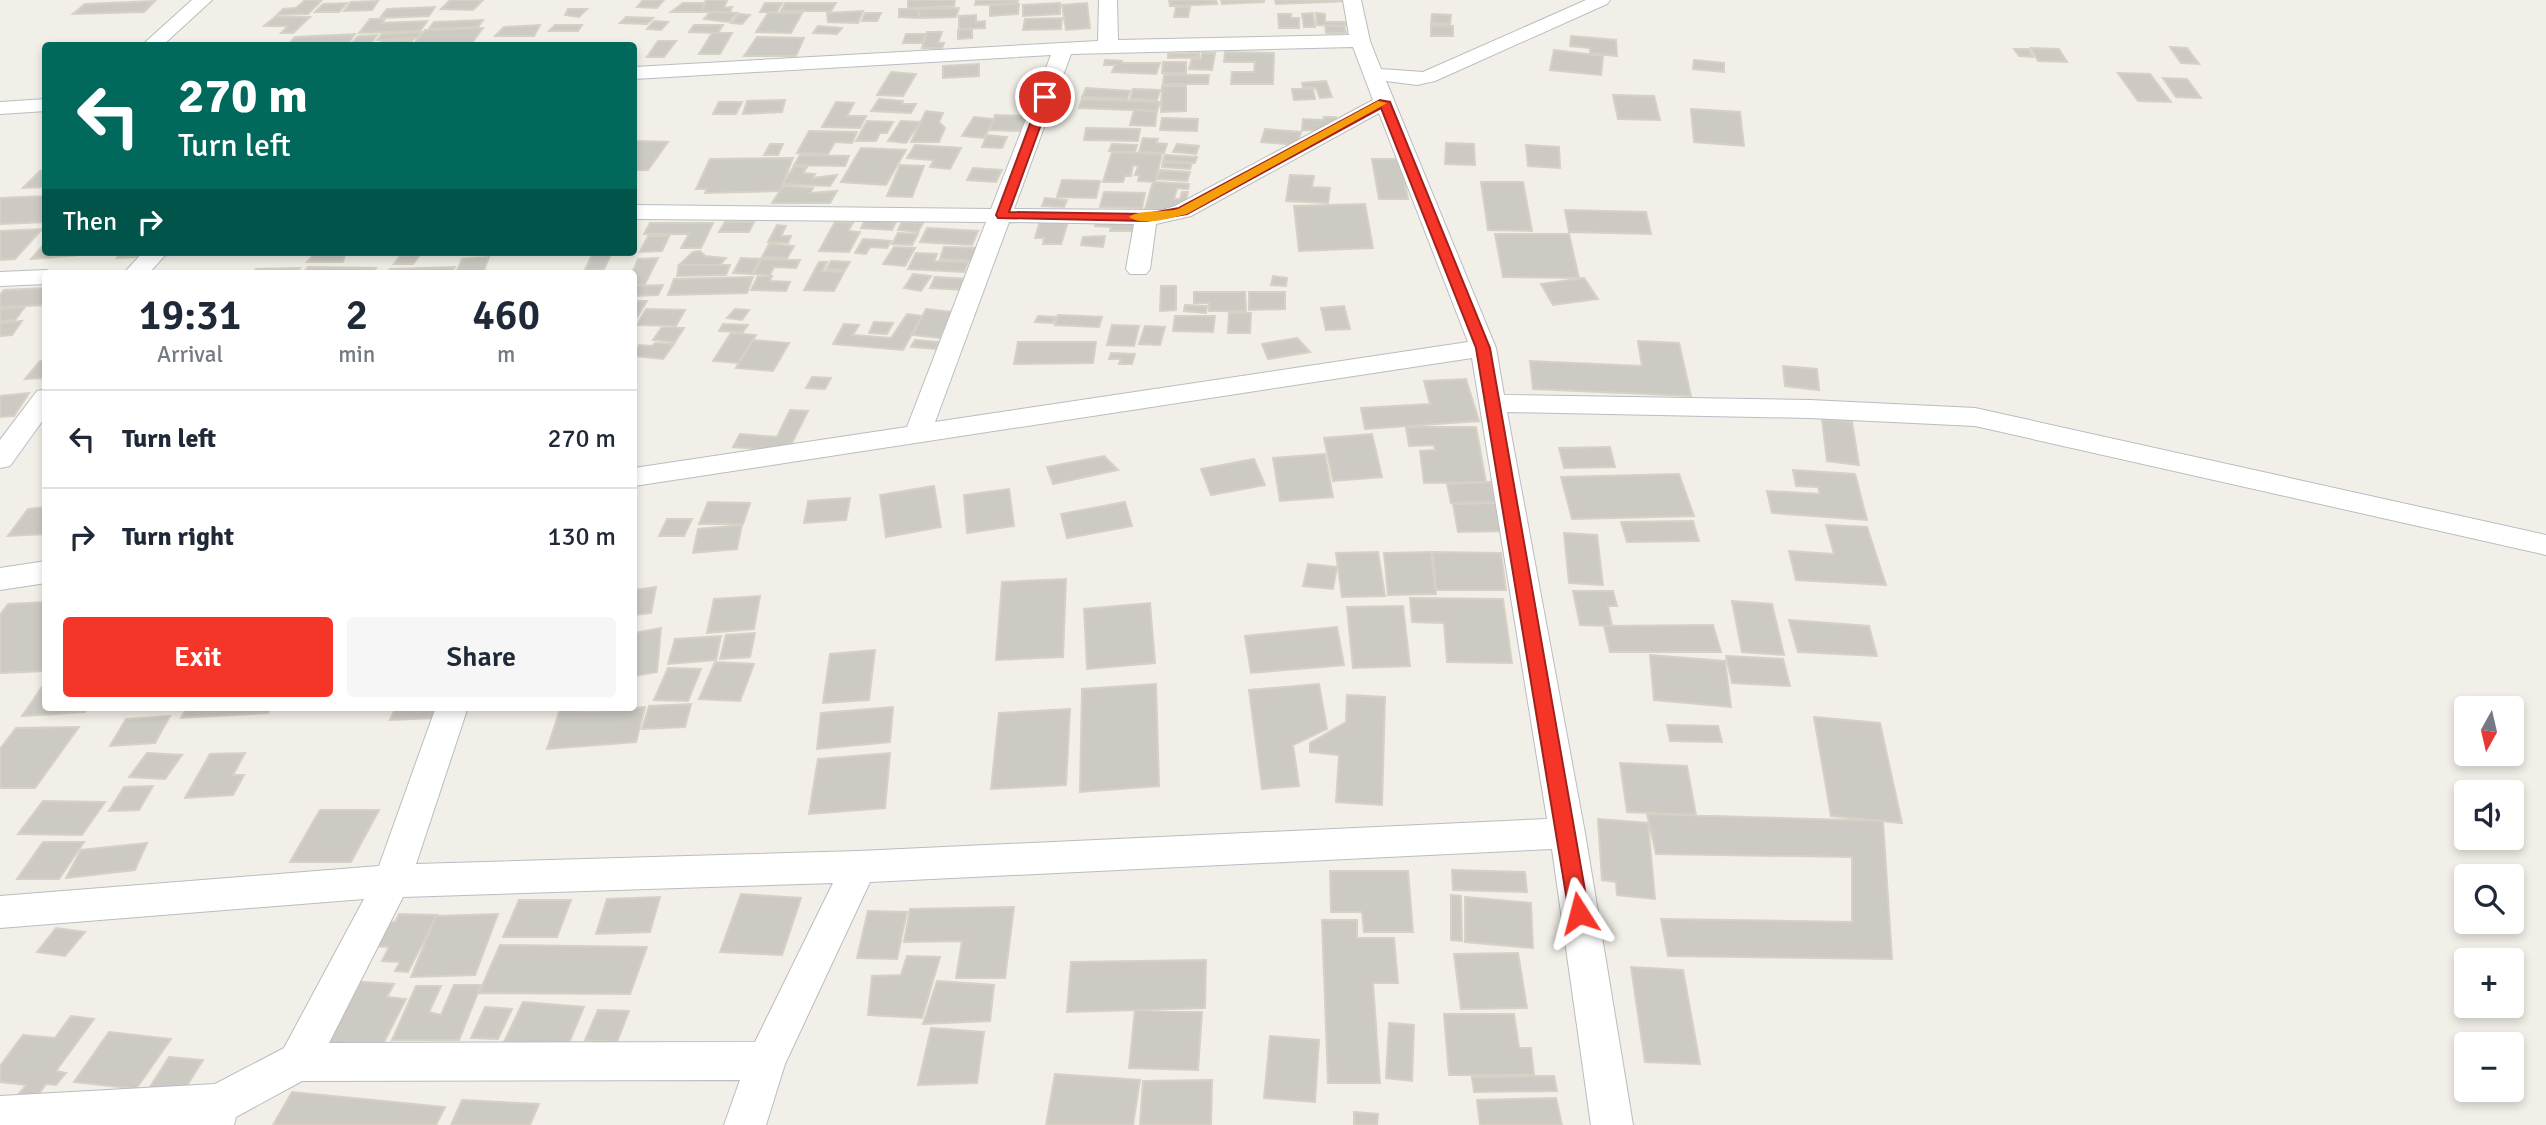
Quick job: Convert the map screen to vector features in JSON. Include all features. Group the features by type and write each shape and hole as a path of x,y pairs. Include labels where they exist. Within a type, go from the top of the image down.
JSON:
{"street":[{"path":"155,42 203,0"},
{"path":"1108,0 1108,46"},
{"path":"1352,0 1360,41 1483,348 1567,833 1612,1125"},
{"path":"1373,74 1417,79 1428,77 1601,0"},
{"path":"637,73 1108,46 1360,41"},
{"path":"918,432 1063,50"},
{"path":"637,212 1146,217 1182,211 1384,102"},
{"path":"0,108 42,105"},
{"path":"1138,269 1146,217"},
{"path":"139,270 152,256"},
{"path":"0,279 42,277"},
{"path":"637,477 1483,348"},
{"path":"0,459 42,402"},
{"path":"1494,403 1810,409 1975,417 2546,545"},
{"path":"0,579 42,573"},
{"path":"0,1116 216,1115 298,1062 392,881 451,711"},
{"path":"0,912 392,881 859,867 1567,833"},
{"path":"745,1125 766,1061 859,867"},
{"path":"298,1062 766,1061"}],"building":[{"path":"305,0 322,0 308,14 277,15 283,9 296,8"},
{"path":"450,0 483,0 473,10 441,9"},
{"path":"643,0 664,0 657,8 637,7"},
{"path":"706,0 727,0 724,8 732,7 730,12 700,12"},
{"path":"908,0 955,0 954,6 908,8"},
{"path":"976,0 1018,0 1017,3 975,5"},
{"path":"1169,0 1216,0 1217,4 1170,6"},
{"path":"1221,0 1264,0 1264,2 1222,4"},
{"path":"1275,0 1352,0 1352,1 1276,4"},
{"path":"155,1 144,12 73,14 85,4"},
{"path":"378,1 372,10 344,11 351,2"},
{"path":"347,3 339,12 315,12 323,4"},
{"path":"683,3 706,3 700,12 671,12"},
{"path":"765,3 782,3 777,12 760,12"},
{"path":"785,3 836,3 831,11 781,11"},
{"path":"1060,3 1060,14 1023,16 1023,5"},
{"path":"1087,3 1090,28 1066,30 1062,5"},
{"path":"1019,4 1018,14 990,16 990,5"},
{"path":"435,7 429,16 380,18 387,9"},
{"path":"1176,7 1190,7 1188,17 1174,17"},
{"path":"959,8 956,17 920,18 917,9"},
{"path":"568,9 587,9 579,17 565,15"},
{"path":"899,9 917,9 920,18 899,17"},
{"path":"863,11 858,23 828,22 827,13"},
{"path":"710,12 737,13 729,22 704,19"},
{"path":"768,13 802,13 791,33 756,32"},
{"path":"865,13 881,13 877,21 862,21"},
{"path":"1313,13 1315,27 1304,27 1302,14"},
{"path":"1316,13 1325,14 1325,22 1345,22 1345,26 1317,25"},
{"path":"739,14 750,15 742,24 731,23"},
{"path":"1278,14 1291,14 1291,18 1299,18 1299,28 1279,28"},
{"path":"1432,14 1451,15 1450,24 1431,23"},
{"path":"976,15 976,22 985,21 985,28 959,29 959,16"},
{"path":"275,17 310,17 293,33 281,33 288,26 264,26"},
{"path":"626,17 653,18 647,24 620,23"},
{"path":"1062,18 1061,29 1023,30 1025,19"},
{"path":"370,19 385,19 382,23 427,21 420,31 359,33"},
{"path":"483,20 478,27 429,29 434,22"},
{"path":"654,21 668,22 661,30 647,29"},
{"path":"540,25 534,36 495,36 504,27"},
{"path":"555,25 582,25 578,31 549,31"},
{"path":"694,25 723,25 718,33 689,32"},
{"path":"1431,25 1453,26 1453,36 1431,36"},
{"path":"818,26 842,28 837,34 813,33"},
{"path":"1325,26 1344,26 1346,33 1326,33"},
{"path":"483,28 472,42 415,42 425,30"},
{"path":"972,29 972,38 958,39 958,30"},
{"path":"421,32 417,38 377,40 382,34"},
{"path":"927,32 942,32 938,43 944,43 942,48 922,48"},
{"path":"712,33 732,33 720,54 699,54"},
{"path":"355,34 349,42 291,42 295,37"},
{"path":"906,34 925,34 922,43 903,43"},
{"path":"377,35 372,42 353,42 358,36"},
{"path":"1571,36 1616,40 1617,56 1590,53 1590,48 1570,46"},
{"path":"757,37 804,38 796,56 744,56"},
{"path":"413,40 412,42 382,41"},
{"path":"658,41 676,41 664,57 647,57"},
{"path":"2170,47 2187,48 2199,64 2181,63"},
{"path":"2031,48 2059,49 2067,62 2038,61"},
{"path":"2014,49 2029,49 2033,57 2019,56"},
{"path":"1554,50 1603,56 1601,75 1550,70"},
{"path":"1225,52 1274,53 1273,84 1231,84 1232,72 1254,72 1255,62 1224,62"},
{"path":"1199,53 1199,57 1168,58 1168,54"},
{"path":"1202,53 1215,53 1212,70 1189,69 1192,58 1201,59"},
{"path":"1105,60 1122,61 1121,63 1160,63 1156,74 1112,72 1115,65 1104,65"},
{"path":"1694,60 1724,63 1724,72 1693,69"},
{"path":"1163,62 1186,62 1186,73 1162,73"},
{"path":"979,64 979,76 943,78 943,66"},
{"path":"891,72 916,74 903,96 877,95"},
{"path":"2118,73 2150,74 2171,102 2138,101"},
{"path":"1164,75 1209,75 1208,84 1163,84"},
{"path":"2163,78 2187,79 2201,98 2176,97"},
{"path":"1326,81 1332,97 1320,98 1316,88 1303,87 1302,83"},
{"path":"1162,86 1186,86 1186,111 1161,112"},
{"path":"1086,88 1130,91 1127,99 1082,97"},
{"path":"1133,89 1160,90 1157,100 1130,99"},
{"path":"1292,89 1313,89 1315,99 1294,100"},
{"path":"1613,95 1654,96 1660,120 1618,119"},
{"path":"879,99 916,104 911,113 871,111"},
{"path":"1082,99 1160,102 1157,111 1079,108"},
{"path":"785,100 782,112 743,114 747,101"},
{"path":"719,102 742,102 736,114 713,114"},
{"path":"836,102 854,103 847,116 866,116 860,128 822,127"},
{"path":"1691,109 1740,112 1744,146 1694,142"},
{"path":"1134,110 1157,111 1155,126 1130,125"},
{"path":"926,111 943,113 939,122 945,128 939,142 911,142"},
{"path":"995,115 1026,116 1021,131 990,130"},
{"path":"974,117 994,119 984,138 962,136"},
{"path":"1324,117 1336,117 1335,131 1302,130 1303,119 1323,120"},
{"path":"1162,118 1198,119 1197,131 1160,130"},
{"path":"867,121 893,122 887,133 880,133 876,141 856,141"},
{"path":"901,121 920,122 906,143 888,141"},
{"path":"1086,128 1140,129 1138,141 1084,140"},
{"path":"1265,129 1301,132 1297,145 1261,142"},
{"path":"809,131 857,132 852,143 835,142 828,154 797,153"},
{"path":"987,135 1007,137 1002,148 982,147"},
{"path":"1143,138 1158,139 1156,143 1167,144 1164,153 1139,152"},
{"path":"637,141 668,142 648,170 637,170"},
{"path":"1446,143 1474,144 1475,165 1445,164"},
{"path":"770,144 783,144 778,155 764,155"},
{"path":"1112,144 1137,145 1135,152 1109,151"},
{"path":"1177,144 1199,146 1196,154 1173,152"},
{"path":"915,145 961,148 950,169 930,167 934,160 907,158"},
{"path":"1526,145 1559,147 1560,168 1528,166"},
{"path":"861,148 906,150 886,185 841,182"},
{"path":"1112,152 1162,154 1155,182 1138,181 1139,175 1135,175 1138,166 1133,165 1131,176 1125,176 1123,182 1103,182"},
{"path":"800,155 849,156 845,166 794,165"},
{"path":"1165,155 1197,157 1195,163 1163,161"},
{"path":"793,158 780,191 705,193 707,189 696,189 710,159"},
{"path":"1372,159 1400,159 1408,199 1379,199"},
{"path":"1163,162 1192,163 1190,169 1162,167"},
{"path":"900,165 924,166 912,197 887,196"},
{"path":"794,166 807,167 803,173 815,174 813,178 837,175 830,186 783,184"},
{"path":"973,168 1002,170 996,182 967,180"},
{"path":"1160,170 1190,172 1187,181 1157,179"},
{"path":"40,171 42,187 23,188"},
{"path":"1290,175 1314,176 1312,187 1330,188 1328,203 1286,201"},
{"path":"1062,180 1100,181 1096,198 1057,197"},
{"path":"1153,182 1189,184 1188,189 1177,188 1174,199 1180,199 1182,192 1188,192 1183,211 1145,209"},
{"path":"1481,182 1523,182 1532,231 1488,230"},
{"path":"783,186 813,188 810,193 837,191 830,203 772,203"},
{"path":"1104,192 1145,193 1142,208 1100,207"},
{"path":"42,196 42,222 0,224 0,198"},
{"path":"1045,198 1067,200 1064,207 1042,206"},
{"path":"1365,204 1373,248 1299,251 1294,206"},
{"path":"1565,210 1646,212 1651,234 1569,232"},
{"path":"1098,219 1135,220 1132,231 1110,231 1111,227 1095,226"},
{"path":"865,220 896,222 892,230 861,228"},
{"path":"1040,221 1068,222 1061,244 1043,244 1044,238 1035,238"},
{"path":"725,222 754,222 749,232 719,232"},
{"path":"835,222 853,223 848,231 860,232 849,252 819,251"},
{"path":"902,222 923,223 918,232 898,230"},
{"path":"650,223 713,223 701,248 681,248 689,234 644,234"},
{"path":"777,225 786,226 781,236 791,236 788,243 768,242"},
{"path":"927,228 978,231 972,245 920,242"},
{"path":"42,229 15,259 0,260 0,231"},
{"path":"898,233 918,234 912,245 892,244"},
{"path":"1495,234 1569,234 1579,278 1503,277"},
{"path":"648,236 669,236 662,251 640,252"},
{"path":"1105,236 1103,247 1081,245 1083,237"},
{"path":"863,239 891,241 887,248 870,247 866,254 855,253"},
{"path":"769,244 794,246 787,258 762,257"},
{"path":"42,247 42,256 67,256 31,259"},
{"path":"894,247 915,248 905,266 883,264"},
{"path":"944,247 984,248 979,261 940,259"},
{"path":"700,251 705,256 726,258 720,265 679,265 693,252"},
{"path":"916,253 937,254 934,261 968,262 964,272 908,269"},
{"path":"118,256 154,256 117,258"},
{"path":"312,256 345,256 343,262 307,262"},
{"path":"400,256 419,256 413,264 394,264"},
{"path":"592,256 610,256 604,269 585,270"},
{"path":"489,257 484,270 457,270 462,259"},
{"path":"658,258 645,284 637,284 637,270 633,270 638,259"},
{"path":"741,258 760,259 752,274 733,273"},
{"path":"762,259 800,260 796,268 774,267 770,275 754,274"},
{"path":"831,261 850,262 845,270 826,269"},
{"path":"819,262 827,262 822,271 844,272 834,291 804,290"},
{"path":"679,265 730,265 726,275 677,276"},
{"path":"308,267 376,268 374,270 306,270"},
{"path":"455,267 453,270 390,269"},
{"path":"300,268 298,270 256,269"},
{"path":"913,274 931,276 921,291 904,288"},
{"path":"758,276 772,276 770,281 790,282 786,291 751,290"},
{"path":"1273,276 1287,278 1286,286 1271,285"},
{"path":"753,277 747,293 668,295 674,279"},
{"path":"935,277 969,279 964,290 930,288"},
{"path":"1584,278 1598,299 1553,305 1541,284"},
{"path":"663,285 658,295 637,296 637,286"},
{"path":"1161,286 1176,286 1176,310 1160,311"},
{"path":"42,288 42,305 0,307 0,295 4,290"},
{"path":"1194,292 1245,292 1246,311 1209,311 1209,303 1194,303"},
{"path":"1249,292 1285,292 1285,309 1249,310"},
{"path":"637,301 647,301 637,317"},
{"path":"1185,305 1207,306 1206,313 1184,311"},
{"path":"1344,306 1350,329 1326,330 1321,308"},
{"path":"25,307 15,320 0,321 0,309"},
{"path":"646,309 685,310 676,326 637,325"},
{"path":"735,309 749,310 742,320 727,318"},
{"path":"926,309 953,312 940,338 913,335"},
{"path":"1229,313 1251,313 1250,333 1228,333"},
{"path":"907,314 922,316 903,350 833,344 844,324 859,325 853,335 891,338"},
{"path":"1058,315 1102,317 1099,327 1055,325"},
{"path":"1038,316 1056,317 1053,323 1035,322"},
{"path":"1175,316 1215,316 1213,332 1173,331"},
{"path":"22,321 12,335 0,336 0,323"},
{"path":"874,322 893,323 887,334 869,333"},
{"path":"723,324 748,325 743,332 719,331"},
{"path":"1112,325 1139,326 1134,346 1107,345"},
{"path":"1145,326 1165,327 1160,345 1139,344"},
{"path":"662,327 684,328 675,342 653,340"},
{"path":"731,333 756,335 738,363 713,361"},
{"path":"1297,338 1310,352 1268,359 1262,344"},
{"path":"753,340 789,343 773,371 736,368"},
{"path":"915,340 939,342 935,349 911,347"},
{"path":"1638,341 1679,343 1691,396 1533,389 1530,361 1642,366"},
{"path":"1018,342 1096,342 1093,363 1014,364"},
{"path":"655,343 674,344 663,359 637,356 639,345 652,346"},
{"path":"1111,353 1135,354 1132,364 1119,364 1121,359 1109,359"},
{"path":"40,361 42,361 42,378 25,379"},
{"path":"1783,366 1817,369 1819,390 1785,386"},
{"path":"812,377 831,378 825,389 806,388"},
{"path":"1466,379 1479,421 1365,429 1361,408 1430,404 1424,381"},
{"path":"29,393 14,416 0,417 0,396"},
{"path":"790,410 808,411 788,451 733,447 740,434 777,437"},
{"path":"1822,419 1852,422 1859,465 1827,461"},
{"path":"1406,427 1476,427 1486,482 1424,483 1420,451 1435,450 1434,445 1409,446"},
{"path":"1372,434 1382,477 1333,481 1324,438"},
{"path":"1610,447 1615,467 1564,468 1559,448"},
{"path":"1325,454 1333,497 1280,501 1273,458"},
{"path":"1104,456 1118,470 1053,484 1047,467"},
{"path":"1254,459 1265,485 1211,495 1201,469"},
{"path":"1793,470 1855,474 1867,520 1772,513 1767,491 1820,494 1818,487 1796,486"},
{"path":"1679,474 1694,516 1572,519 1561,477"},
{"path":"1491,482 1495,502 1451,503 1447,484"},
{"path":"934,486 941,527 886,537 880,495"},
{"path":"1009,489 1014,526 967,533 964,495"},
{"path":"850,498 846,520 804,523 808,501"},
{"path":"708,502 750,503 743,524 699,524"},
{"path":"1125,502 1132,526 1067,538 1061,514"},
{"path":"1498,503 1504,531 1458,532 1453,504"},
{"path":"42,507 42,534 8,536 28,509"},
{"path":"667,519 692,519 684,536 659,536"},
{"path":"1693,521 1699,541 1627,542 1621,522"},
{"path":"742,525 737,549 693,553 698,529"},
{"path":"1826,525 1867,527 1886,585 1796,580 1789,551 1834,554"},
{"path":"1564,533 1597,535 1603,585 1569,583"},
{"path":"1378,552 1385,596 1342,597 1336,553"},
{"path":"1431,552 1436,594 1388,595 1384,553"},
{"path":"1433,552 1501,553 1506,590 1436,590"},
{"path":"1308,564 1337,567 1333,589 1303,586"},
{"path":"1066,579 1063,657 996,660 1002,582"},
{"path":"656,587 651,613 637,615 637,590"},
{"path":"1573,591 1613,591 1617,606 1608,606 1612,626 1580,625"},
{"path":"760,596 754,629 707,633 714,599"},
{"path":"1410,598 1503,599 1512,663 1447,662 1444,623 1412,622"},
{"path":"1732,601 1772,604 1784,655 1742,652"},
{"path":"42,602 42,671 0,673 0,615 8,604"},
{"path":"1150,603 1155,663 1087,669 1084,609"},
{"path":"1403,606 1410,666 1353,668 1347,607"},
{"path":"1789,620 1869,626 1877,656 1798,652"},
{"path":"1713,625 1721,652 1610,652 1604,626"},
{"path":"1337,627 1344,665 1251,673 1245,636"},
{"path":"661,628 657,672 637,675 637,632"},
{"path":"755,633 750,657 720,659 726,635"},
{"path":"721,636 716,660 668,664 675,639"},
{"path":"875,650 869,700 823,703 830,654"},
{"path":"1650,655 1725,661 1731,707 1654,700"},
{"path":"1726,656 1783,659 1790,686 1732,683"},
{"path":"715,662 754,664 740,701 699,699"},
{"path":"668,668 701,669 688,701 654,700"},
{"path":"1156,684 1159,786 1080,792 1082,689"},
{"path":"1319,684 1327,729 1293,745 1299,786 1262,789 1249,690"},
{"path":"42,687 42,711 86,711 85,712 22,716"},
{"path":"1347,695 1385,697 1382,805 1336,802 1339,755 1310,752 1310,743 1346,722"},
{"path":"691,704 685,727 642,729 649,706"},
{"path":"645,707 636,742 547,749 560,711 637,711 637,708"},
{"path":"893,707 890,742 817,749 821,713"},
{"path":"1070,709 1066,785 991,789 999,713"},
{"path":"185,711 269,711 268,713 181,718"},
{"path":"394,711 439,711 435,718 390,720"},
{"path":"170,716 155,743 110,746 126,719"},
{"path":"1814,717 1880,723 1902,823 1831,816"},
{"path":"1667,725 1718,726 1722,742 1670,741"},
{"path":"79,727 35,788 0,788 0,749 16,728"},
{"path":"147,753 182,755 165,779 129,777"},
{"path":"245,753 233,775 244,775 233,795 185,798 210,754"},
{"path":"890,753 885,808 809,814 818,759"},
{"path":"1620,763 1687,766 1696,815 1627,812"},
{"path":"153,786 139,810 109,811 124,787"},
{"path":"43,801 105,802 82,835 18,834"},
{"path":"320,810 379,810 351,862 290,862"},
{"path":"1647,814 1883,821 1892,959 1668,956 1661,919 1852,922 1852,857 1656,854"},
{"path":"1598,819 1648,823 1655,899 1617,895 1616,882 1602,880"},
{"path":"43,842 84,842 59,879 17,879"},
{"path":"147,843 135,870 66,878 81,850"},
{"path":"1452,870 1525,872 1527,892 1453,890"},
{"path":"1330,871 1408,871 1413,932 1364,932 1362,912 1331,912"},
{"path":"741,894 801,898 782,955 720,952"},
{"path":"1451,895 1461,896 1462,941 1451,940"},
{"path":"660,897 650,932 596,934 607,899"},
{"path":"1465,897 1531,903 1533,948 1465,942"},
{"path":"519,900 571,900 557,937 503,937"},
{"path":"1014,907 1005,978 956,978 962,941 904,942 910,909"},
{"path":"868,911 907,912 897,959 857,958"},
{"path":"399,914 437,915 408,972 395,971 400,962 382,961 389,947 374,946 387,922 395,922"},
{"path":"498,914 475,975 411,977 436,916"},
{"path":"1322,920 1357,920 1357,938 1394,938 1398,983 1373,983 1380,1083 1328,1083"},
{"path":"56,928 85,932 65,956 37,952"},
{"path":"500,945 647,947 630,994 479,993"},
{"path":"1518,953 1527,1008 1461,1009 1454,954"},
{"path":"907,956 940,957 922,1018 868,1015 872,976 901,975"},
{"path":"1206,960 1205,1008 1067,1012 1071,962"},
{"path":"1631,967 1683,970 1700,1064 1645,1062"},
{"path":"350,981 394,984 387,997 406,999 382,1046 316,1042"},
{"path":"937,981 994,985 990,1021 923,1024"},
{"path":"454,985 481,985 459,1040 392,1040 416,986 441,986 429,1012 441,1015"},
{"path":"523,1002 584,1007 568,1045 504,1042"},
{"path":"485,1007 512,1009 498,1039 471,1038"},
{"path":"598,1010 629,1011 617,1042 585,1040"},
{"path":"1135,1010 1202,1012 1198,1070 1129,1068"},
{"path":"1444,1014 1514,1014 1519,1048 1531,1048 1534,1075 1449,1075"},
{"path":"71,1016 94,1019 56,1071 66,1073 56,1085 46,1084 36,1098 17,1096 26,1085 0,1082 0,1066 23,1035 55,1038"},
{"path":"1389,1023 1414,1025 1412,1081 1386,1078"},
{"path":"931,1028 984,1032 977,1083 918,1085"},
{"path":"109,1032 171,1039 136,1089 74,1082"},
{"path":"1270,1036 1319,1040 1315,1102 1264,1098"},
{"path":"169,1057 203,1060 183,1092 148,1090"},
{"path":"1055,1074 1140,1080 1133,1125 1046,1125"},
{"path":"1554,1076 1557,1091 1474,1092 1472,1077"},
{"path":"1212,1080 1211,1125 1140,1125 1143,1081"},
{"path":"292,1092 445,1107 436,1125 273,1125"},
{"path":"1556,1098 1562,1125 1480,1125 1477,1100"},
{"path":"462,1100 539,1104 530,1125 451,1125"},
{"path":"1354,1112 1378,1114 1377,1125 1354,1125"}],"slow traffic":[{"path":"1135,217 1163,217 1182,211 1382,103"}],"route":[{"path":"1045,97 1002,215 1163,217 1182,211 1384,102 1483,348 1579,913"}]}
